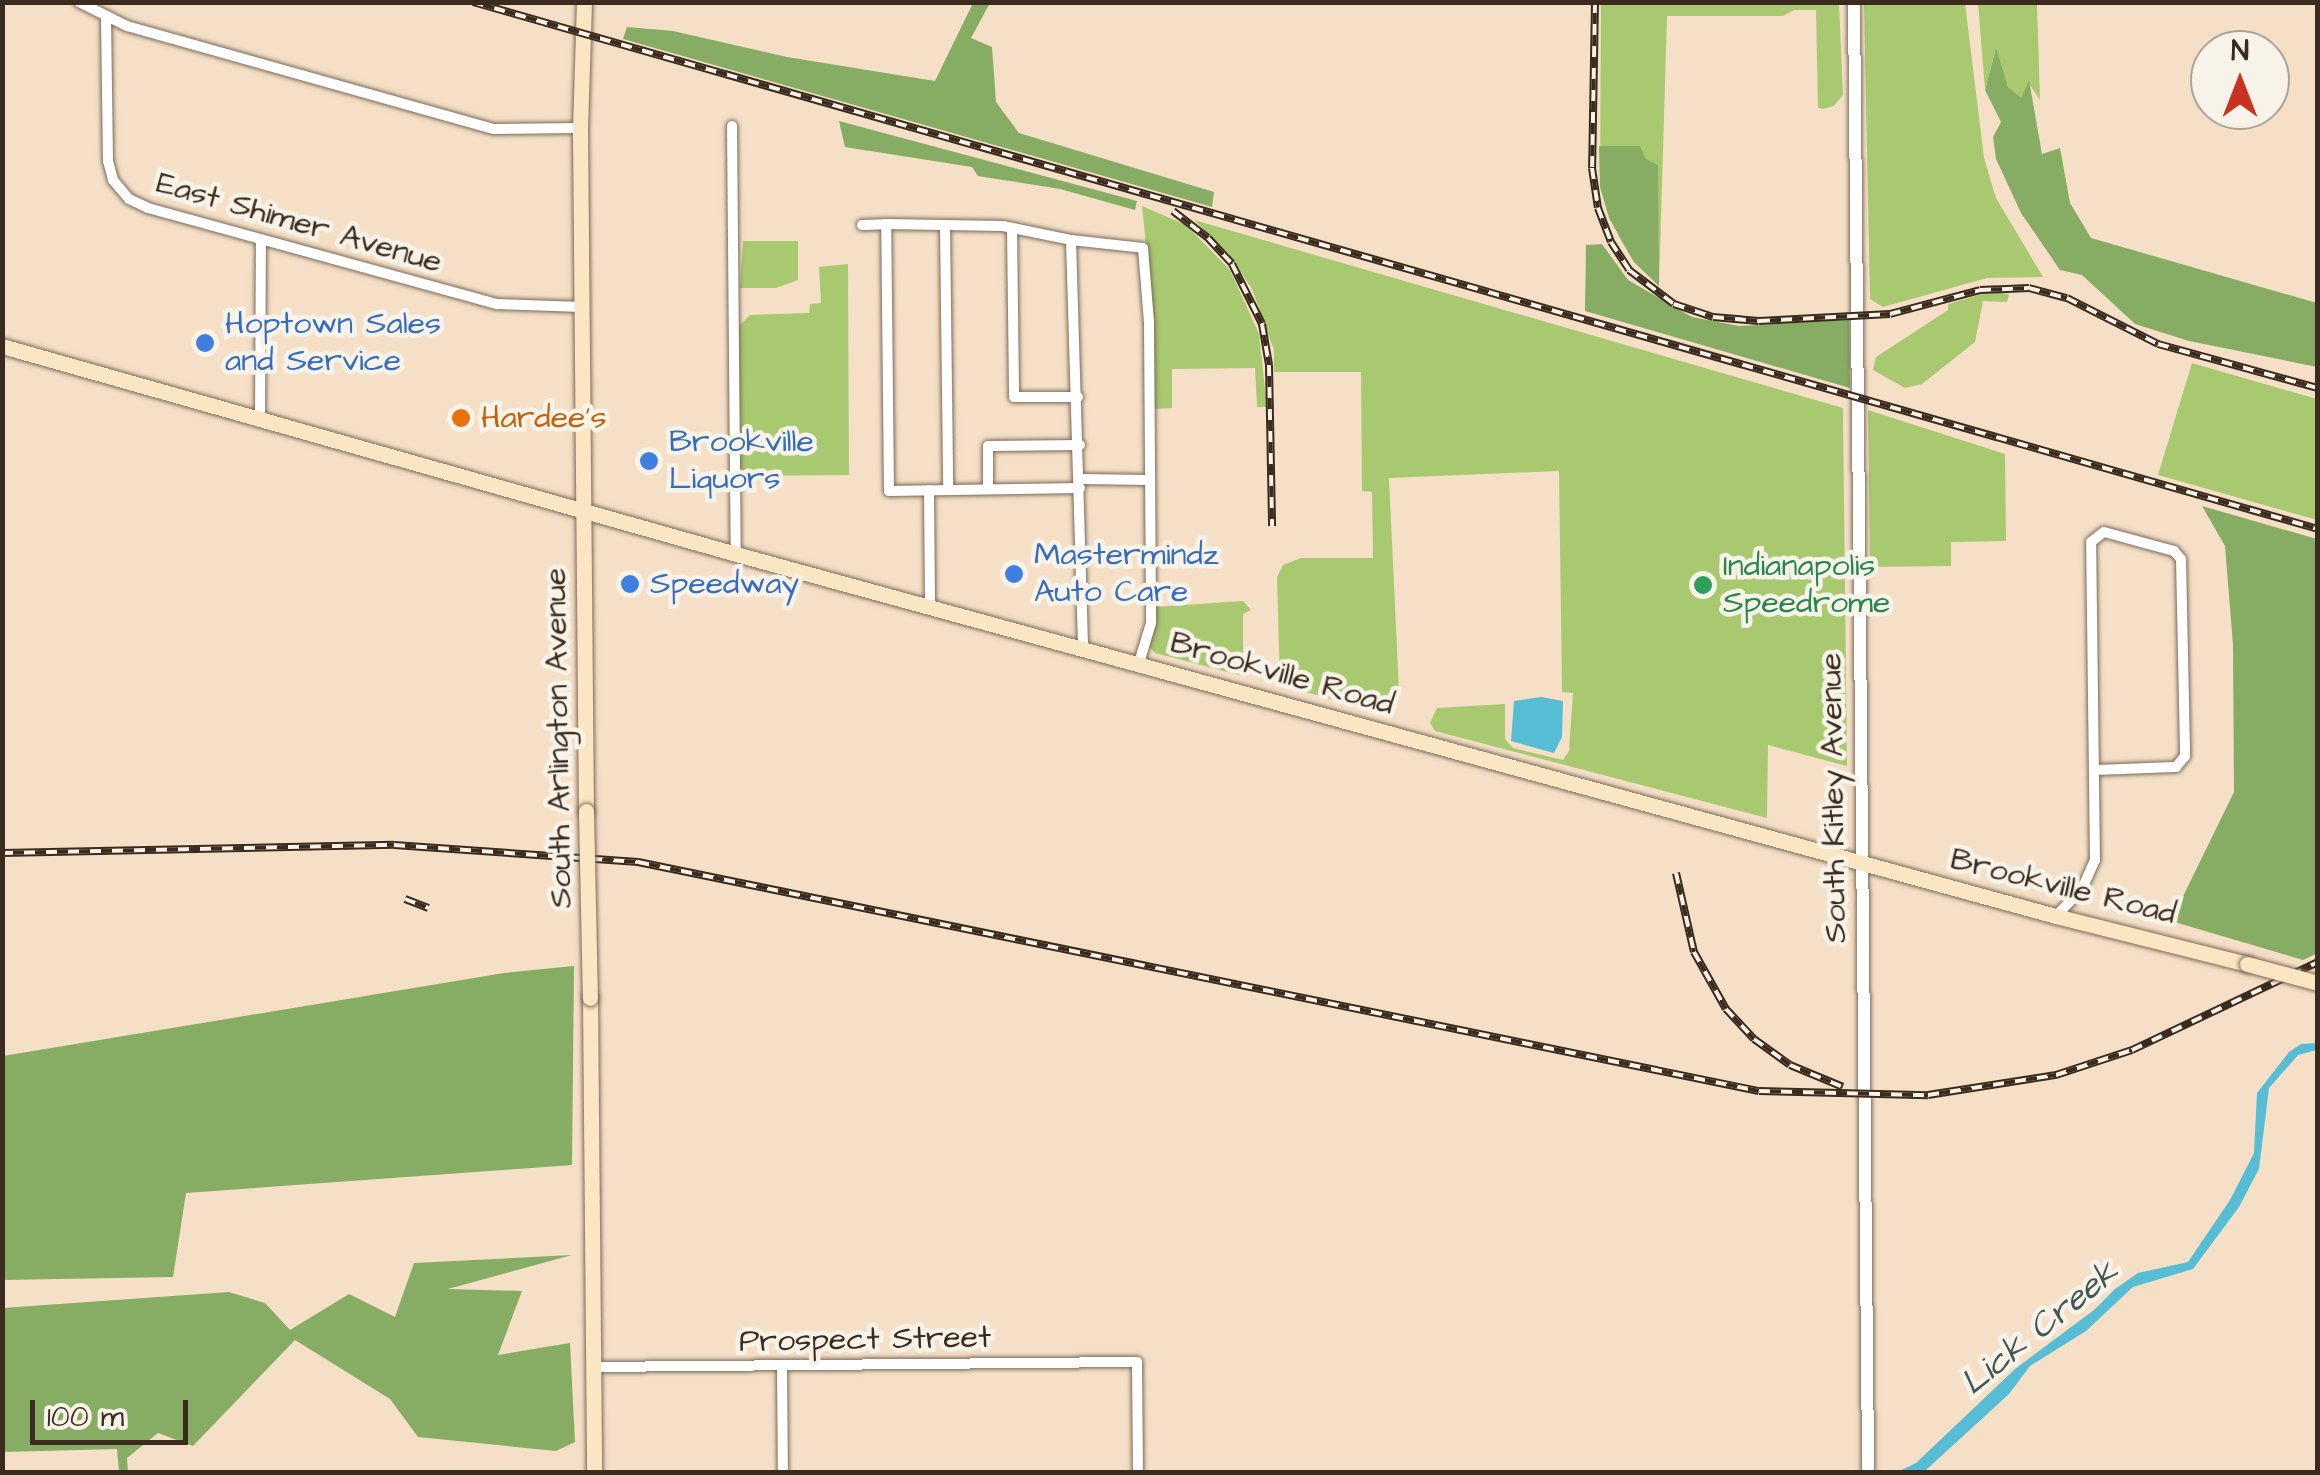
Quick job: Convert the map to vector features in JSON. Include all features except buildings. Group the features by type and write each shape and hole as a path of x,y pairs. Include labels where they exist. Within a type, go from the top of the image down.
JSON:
{"main road":[{"name":"South Arlington Avenue","path":"584,2 580,128 594,1472"},
{"name":"Brookville Road","path":"2,346 736,554 2056,916 2318,984"}],"street":[{"path":"79,2 106,18 494,129 580,128"},
{"name":"South Kitley Avenue","path":"1854,2 1868,1470"},
{"name":"East Shimer Avenue","path":"106,18 108,161 119,189 148,208 496,304 582,307"},
{"path":"732,126 736,554"},
{"path":"886,224 889,491 1150,480"},
{"path":"862,225 1012,228 1143,248 1149,323 1151,623 1139,663"},
{"path":"946,226 948,490"},
{"path":"1012,228 1014,397 1078,397"},
{"path":"260,419 261,239"},
{"path":"1071,240 1083,647"},
{"path":"988,489 988,446 1080,446"},
{"path":"929,490 930,605"},
{"path":"2056,916 2082,890 2093,868 2091,542 2096,534 2104,532 2171,550 2181,559 2185,756 2176,766 2094,770"},
{"name":"Prospect Street","path":"594,1366 1137,1362 1138,1472"},
{"path":"782,1365 783,1472"}],"green space":[{"path":"973,3 990,3 971,38 992,47 996,102 1019,133 1214,192 1212,207 623,39 627,27 673,31 787,57 935,81"},
{"path":"1601,3 1839,3 1843,95 1834,106 1823,109 1818,108 1816,10 1794,10 1783,16 1667,16 1659,286 1634,262 1619,237 1600,187"},
{"path":"1864,3 1965,3 1984,158 1996,198 2043,277 1987,278 1883,307 1870,299"},
{"path":"1978,3 2037,3 2040,100 2028,82 2021,99 2008,87 1995,51 1985,90"},
{"path":"1996,48 2008,87 2021,98 2029,80 2042,154 2060,148 2070,203 2091,238 2317,303 2317,367 2189,341 2135,324 2082,275 2060,270 2021,213 1996,159 1993,137 2001,122 1985,90"},
{"path":"839,121 1137,201 1135,210 1060,189 978,176 972,167 845,147"},
{"path":"1599,146 1640,146 1646,159 1658,165 1659,286 1634,262 1609,218 1600,187"},
{"path":"1142,206 1186,225 1230,270 1259,334 1267,407 1257,407 1255,368 1172,369 1172,408 1153,409 1153,314"},
{"name":"Indianapolis Speedrome","path":"1194,220 1843,408 1847,766 1768,745 1767,818 1435,731 1430,723 1437,708 1505,704 1505,739 1513,748 1563,760 1569,751 1573,693 1562,692 1559,471 1389,478 1399,690 1390,715 1280,685 1277,577 1283,565 1301,558 1373,558 1372,492 1362,491 1361,372 1274,372 1274,350 1252,289 1228,253"},
{"path":"743,241 798,241 798,280 776,288 740,288"},
{"path":"1602,244 1628,280 1692,317 1739,326 1849,320 1850,388 1585,311 1586,245"},
{"path":"848,264 849,475 740,476 739,326 750,315 809,313 810,304 821,303 819,267"},
{"path":"1989,292 2009,294 2007,302 1983,301 1975,342 1922,384 1905,388 1873,370 1876,357 1948,310 1948,304"},
{"path":"2192,363 2317,399 2317,520 2158,475"},
{"path":"1868,410 2005,454 2006,541 1951,542 1951,566 1870,567"},
{"path":"2202,506 2317,539 2318,953 2303,960 2171,921 2234,792 2233,645 2225,546"},
{"path":"1243,601 1251,610 1243,614 1243,659 1253,666 1247,677 1155,653 1149,646 1155,607"},
{"path":"574,966 572,1165 186,1193 173,1277 3,1280 3,1056 504,973"},
{"path":"572,1255 448,1289 522,1291 498,1355 570,1343 575,1442 556,1451 418,1437 390,1399 295,1340 193,1446 158,1433 127,1458 128,1472 119,1472 117,1449 3,1452 3,1308 229,1292 265,1303 290,1330 349,1294 395,1317 414,1263"}],"water":[{"path":"1541,697 1563,701 1562,737 1554,753 1511,741 1514,701"},
{"name":"Lick Creek","path":"2317,1043 2317,1050 2298,1055 2269,1088 2259,1169 2239,1207 2193,1269 2133,1287 2086,1331 2030,1366 2009,1394 1926,1470 1897,1472 1916,1463 2015,1369 2094,1310 2115,1289 2138,1273 2188,1262 2230,1200 2254,1153 2257,1093 2289,1052 2301,1044"}],"railway":[{"path":"473,2 2318,529"},
{"path":"1595,2 1592,168 1598,208 1611,242 1629,270 1674,304 1713,317 1759,321 1890,314 1980,290 2029,288 2067,298 2158,344 2318,388"},
{"path":"1173,211 1208,238 1232,264 1262,324 1269,365 1272,526"},
{"path":"2,853 394,845 638,862 1759,1091 1928,1095 2056,1075 2132,1050 2318,962"},
{"path":"1676,873 1694,952 1726,1009 1754,1039 1790,1065 1843,1087"},
{"path":"405,899 428,908"}],"place":[{"name":"Hoptown Sales and Service","path":"205,343"},
{"name":"Hardee's","path":"461,418"},
{"name":"Brookville Liquors","path":"649,461"},
{"name":"Mastermindz Auto Care","path":"1014,574"},
{"name":"Speedway","path":"630,584"},
{"name":"Indianapolis Speedrome","path":"1703,585"}]}
